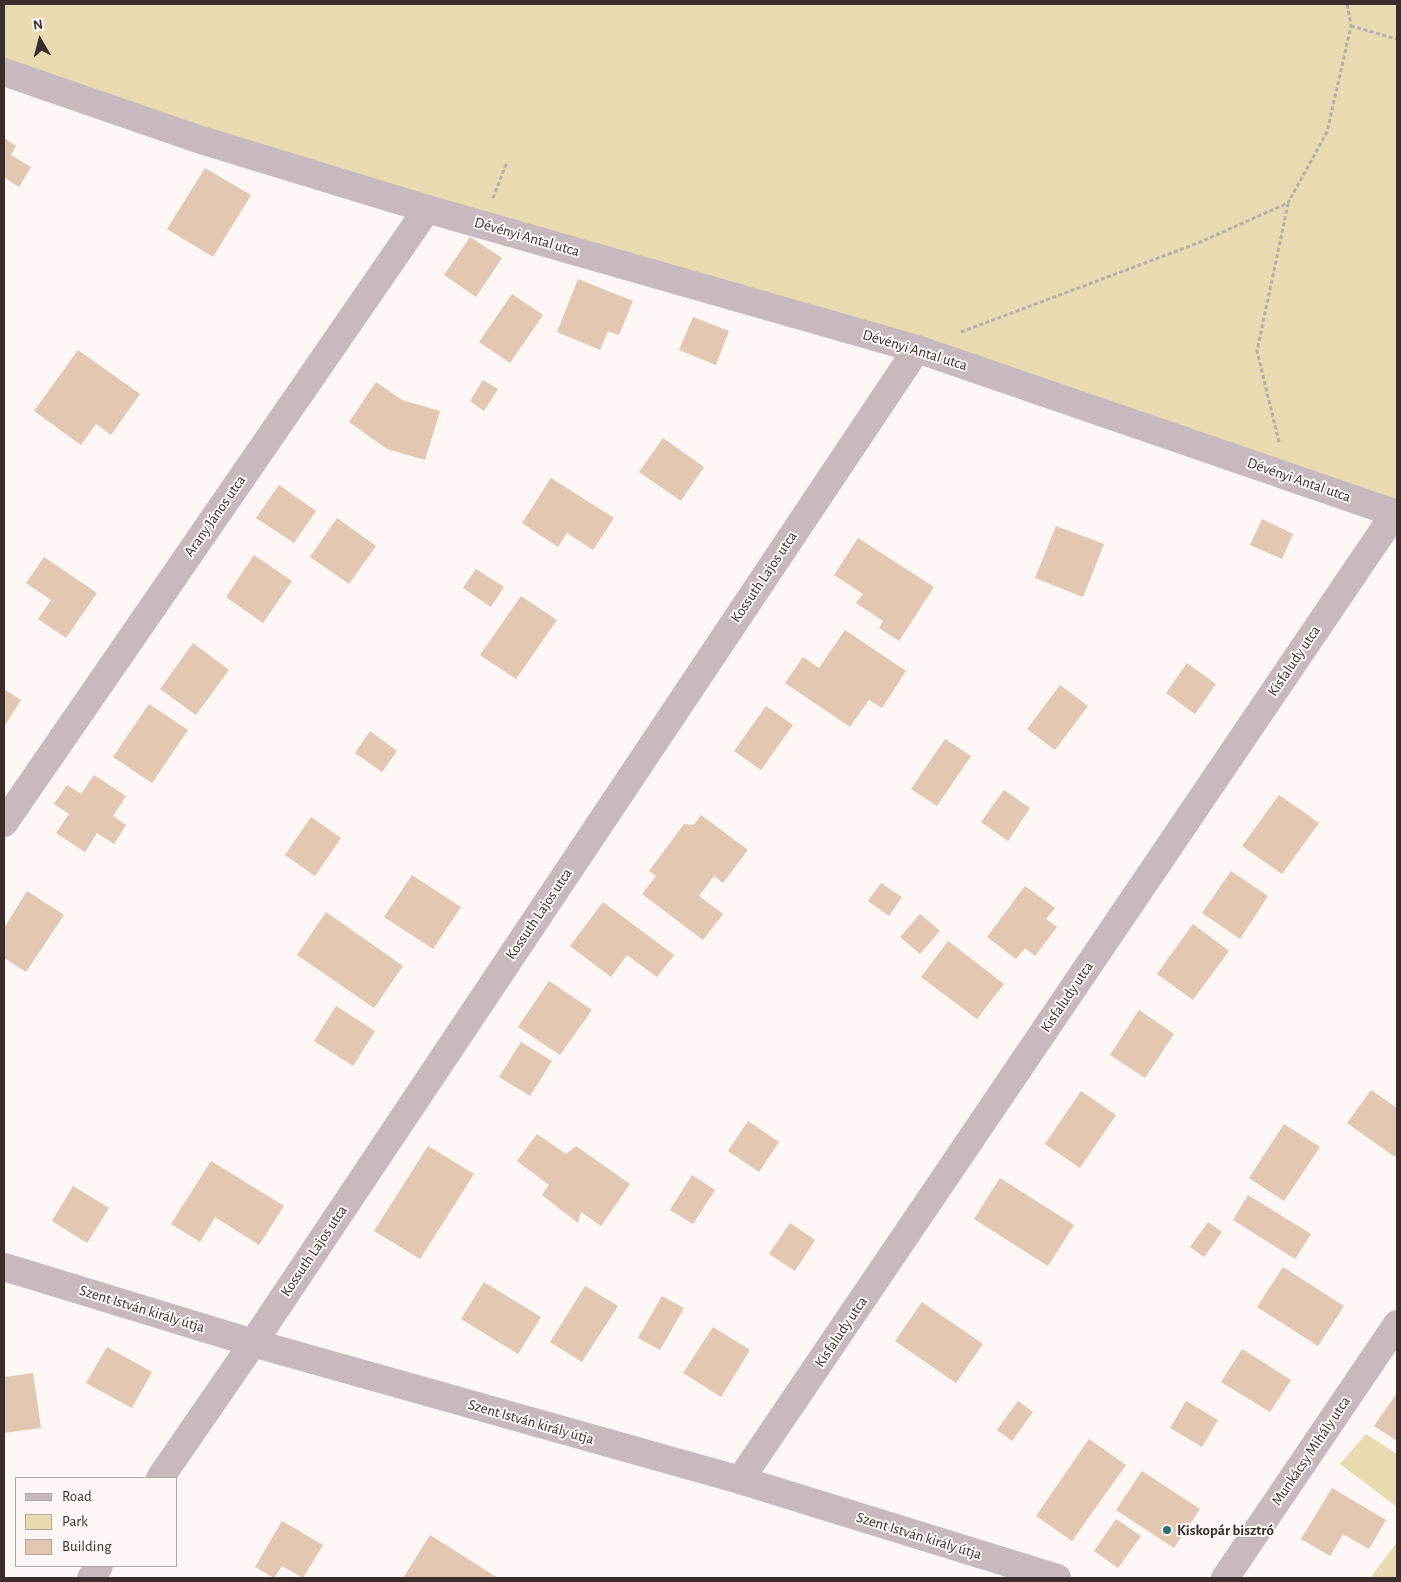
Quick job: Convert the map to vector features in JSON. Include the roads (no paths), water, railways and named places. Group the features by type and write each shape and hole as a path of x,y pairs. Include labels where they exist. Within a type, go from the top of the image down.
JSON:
{"street":[{"name":"Dévényi Antal utca","path":"4,72 198,139 427,208 917,349 1396,513"},
{"name":"Arany János utca","path":"4,822 427,208"},
{"name":"Kossuth Lajos utca","path":"161,1477 253,1343 917,349"},
{"name":"Kisfaludy utca","path":"740,1480 1396,513"},
{"name":"Szent István király útja","path":"4,1267 253,1343 740,1480 1057,1578"},
{"name":"Munkácsy Mihály utca","path":"1225,1578 1397,1324"},
{"path":"91,1578 98,1567"}],"place":[{"name":"Kiskopár bisztró","path":"1167,1530"}]}
